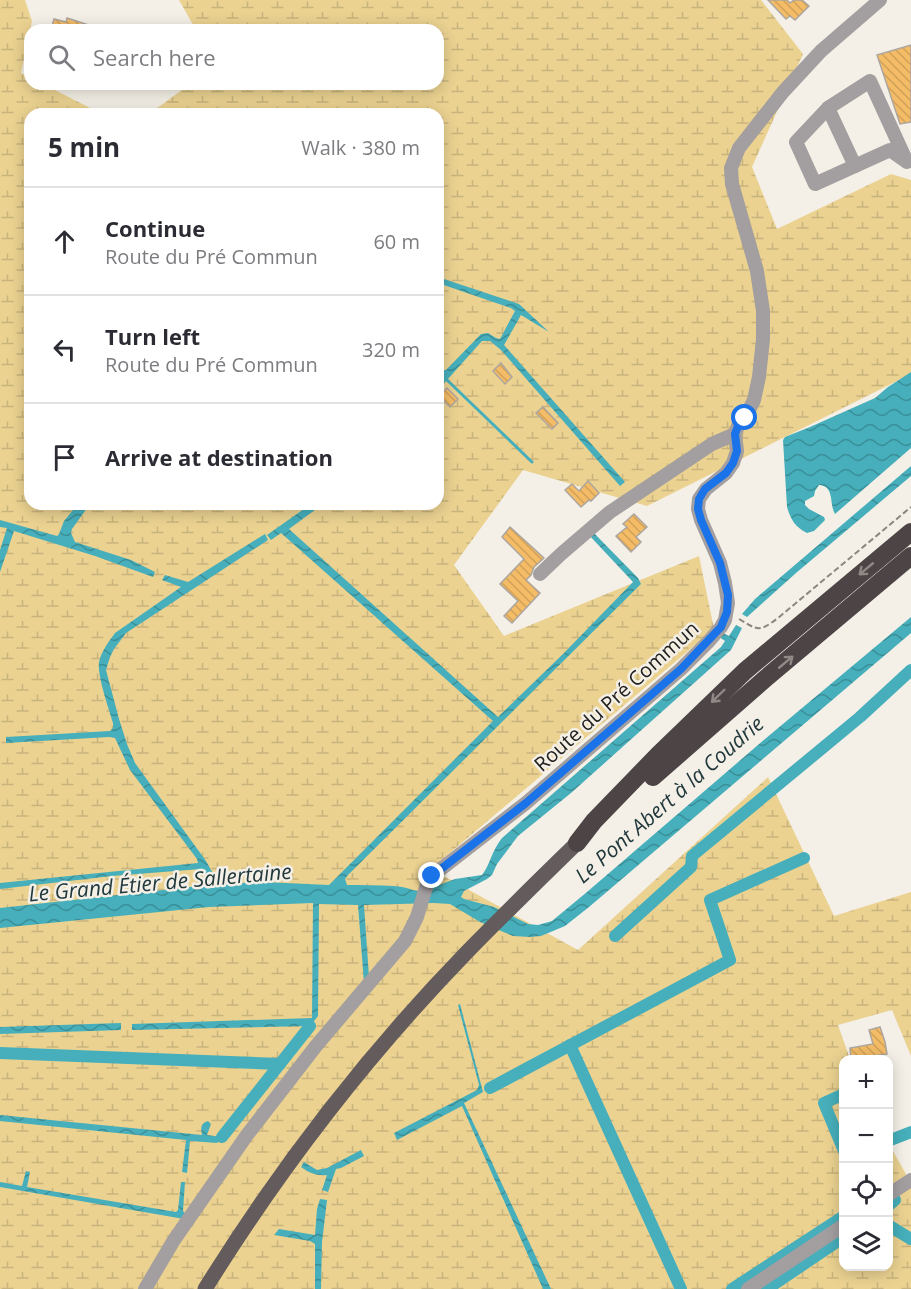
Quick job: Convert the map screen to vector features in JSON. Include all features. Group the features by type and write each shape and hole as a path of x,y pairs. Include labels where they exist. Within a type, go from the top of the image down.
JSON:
{"highway":[{"path":"577,843 594,821 745,671 911,532"},
{"path":"577,843 600,826 669,762 911,556"}],"main road":[{"path":"205,1289 300,1148 382,1047 466,953 577,843"}],"street":[{"path":"727,612 729,603 725,583 720,563 701,520 698,509 699,499 705,489 726,473 733,463 737,451 735,434 754,400 763,339 763,311 757,271 732,184 731,168 739,148 783,92 821,51 880,0"},
{"path":"870,81 909,163 890,150 815,184 796,142 828,108 870,81"},
{"path":"828,108 855,166"},
{"path":"540,574 610,512 712,444 735,434"},
{"name":"Route du Pré Commun","path":"145,1289 174,1240 247,1135 316,1046 405,940 414,924 427,884 432,876 526,803 681,669 721,627 727,612"},
{"path":"893,1192 911,1180"},
{"path":"748,1289 839,1228"}],"path":[{"path":"727,612 754,628 765,628 911,507"}],"green space":[{"path":"0,0 25,0 32,21 31,24 24,24 24,59 21,73 24,74 24,90 55,90 90,108 24,108 24,510 444,510 444,108 157,108 182,90 444,90 444,24 193,24 179,0 761,0 803,54 752,167 777,229 891,174 911,180 911,374 647,506 523,470 454,565 504,636 699,556 714,629 431,869 578,950 768,777 834,916 911,892 911,1056 892,1010 838,1025 849,1055 839,1055 839,1271 893,1271 893,1151 911,1183 911,1289 0,1289"}],"water":[{"path":"444,279 519,304 549,332 521,315 504,345 625,482 620,486 501,350 490,341 482,341 444,383 444,370 481,334 488,333 500,339 515,311 444,285"},
{"path":"911,372 911,448 835,514 830,492 824,486 819,485 814,496 805,501 805,505 825,520 814,531 807,533 803,531 794,523 787,507 783,440 785,437 875,398"},
{"path":"911,466 911,476 747,617 742,614 755,599"},
{"path":"73,510 86,510 72,529 71,533 75,542 131,560 155,572 153,577 14,531 0,572 0,550 7,528 0,527 0,520 57,536 64,521"},
{"path":"302,510 315,510 289,529 498,717 633,582 588,534 591,530 638,578 641,584 348,875 345,879 347,885 394,886 431,892 434,887 455,879 482,875 502,838 721,647 725,641 719,637 723,633 729,636 736,625 742,628 731,650 571,793 518,836 497,864 492,875 464,891 461,897 494,907 528,924 538,925 552,921 911,617 911,633 565,926 541,936 513,936 480,922 450,904 364,905 369,977 364,983 358,905 319,904 318,1016 310,1026 132,1030 132,1024 312,1018 313,903 209,907 0,928 0,908 208,885 204,870 201,869 112,876 0,889 0,883 198,863 130,770 115,738 6,743 6,737 110,731 113,728 100,675 100,658 115,633 181,587 162,580 165,575 188,582 265,534 268,540 126,633 114,649 106,670 119,719 135,763 206,861 219,884 264,882 329,885 493,721 281,533 271,540 267,535"},
{"path":"460,1004 483,1092 464,1103 551,1289 543,1289 462,1106 397,1140 394,1133 477,1090 479,1085 458,1005"},
{"path":"121,1023 121,1030 0,1034 0,1027"},
{"path":"0,1115 202,1135 202,1125 208,1121 211,1124 207,1135 222,1137 217,1143 190,1141 187,1173 182,1172 186,1140 0,1121"},
{"path":"361,1150 364,1156 336,1169 328,1192 322,1190 327,1175 313,1174 301,1167 304,1162 317,1170 327,1168"},
{"path":"26,1171 30,1172 27,1187 176,1212 181,1182 185,1182 183,1211 187,1215 184,1219 0,1187 0,1182 22,1186"},
{"path":"320,1199 327,1200 322,1242 321,1289 315,1289 315,1244 310,1241 274,1235 279,1229 315,1235"}],"building":[{"path":"768,0 787,0 790,3 794,0 802,0 809,6 795,20 790,16 786,19"},
{"path":"67,18 86,24 53,24 54,19 66,22"},
{"path":"911,45 911,122 900,124 877,55"},
{"path":"501,363 512,377 505,384 493,371"},
{"path":"447,388 458,399 450,407 444,401 444,391"},
{"path":"543,407 558,423 552,429 536,413"},
{"path":"588,481 599,493 581,507 565,490 572,484 579,491"},
{"path":"634,514 647,527 636,537 641,542 631,552 616,536 627,527 623,524"},
{"path":"510,527 544,558 534,567 526,580 540,593 512,623 504,616 518,601 500,584 524,559 502,537"},
{"path":"880,1027 887,1054 851,1055 850,1048 873,1044 869,1030"}],"waterway":[{"path":"447,380 532,462"},
{"path":"615,936 691,867 692,856 860,717 911,670"},
{"path":"490,1088 730,960 710,900 804,858"},
{"path":"222,1137 310,1026"},
{"path":"570,1045 681,1289"},
{"path":"0,1053 280,1064"},
{"path":"839,1096 824,1103 839,1139"},
{"path":"893,1139 911,1132"},
{"path":"732,1289 842,1217"},
{"path":"893,1228 911,1239"},
{"path":"767,1289 839,1240"}],"route":[{"path":"432,876 526,803 681,669 721,627 729,603 728,595 720,563 701,520 698,509 699,499 705,489 726,473 733,463 737,451 735,434 745,418"}],"water label":[{"name":"Le Pont Abert à la Coudrie","path":"669,799"},
{"name":"Le Grand Étier de Sallertaine","path":"160,882"}]}
